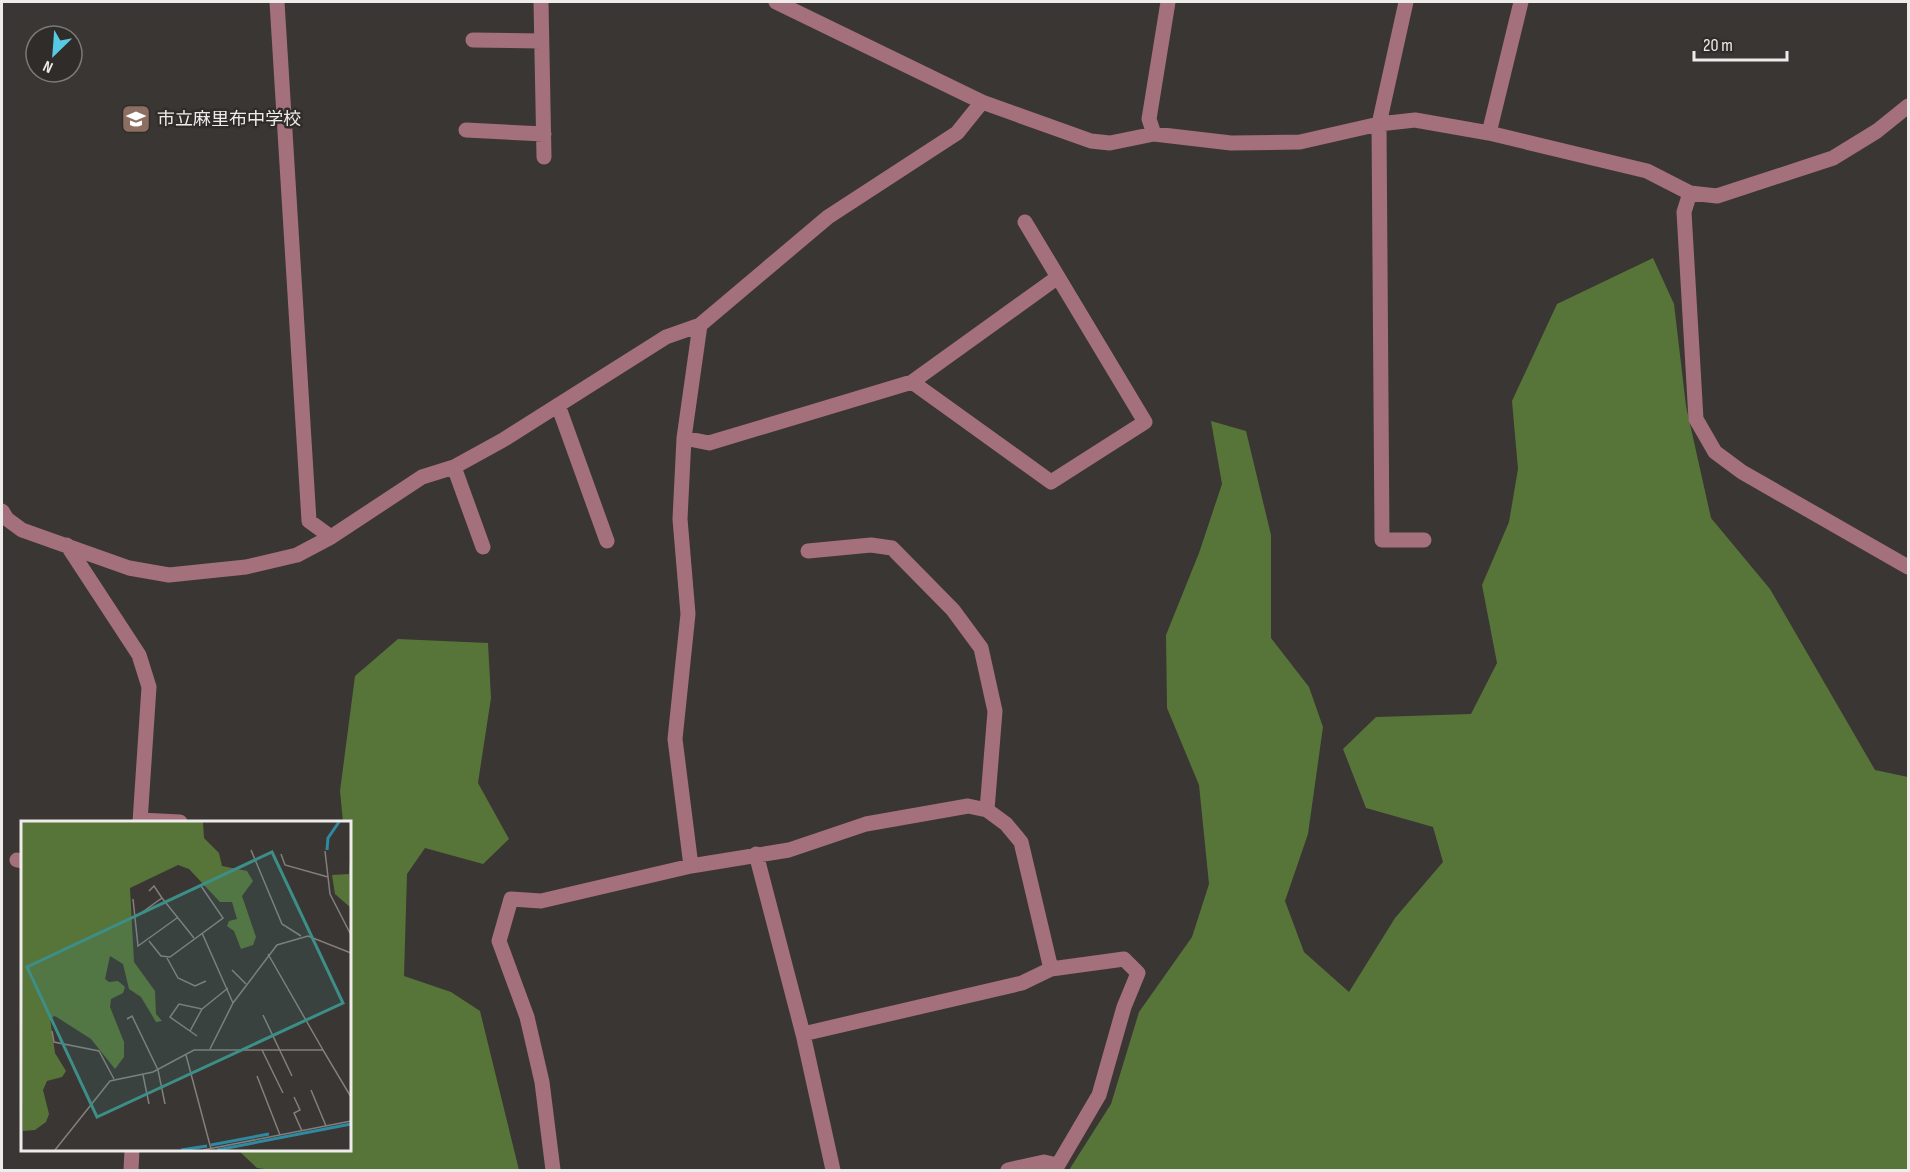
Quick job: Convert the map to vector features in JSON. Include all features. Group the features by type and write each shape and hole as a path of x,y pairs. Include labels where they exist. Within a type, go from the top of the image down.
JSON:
{"street":[{"path":"277,2 309,521 331,537"},
{"path":"541,2 544,157"},
{"path":"776,2 982,102 1091,141 1110,143 1154,134 1231,142 1300,142 1379,124 1415,120 1490,133 1647,171 1690,193 1717,196 1833,158 1877,131 1908,106"},
{"path":"1154,134 1149,119 1168,2"},
{"path":"1406,2 1379,124 1382,540 1424,540"},
{"path":"1490,133 1521,2"},
{"path":"473,40 541,41"},
{"path":"2,511 22,530 129,568 169,575 246,567 287,558 331,537 422,477 454,467 503,440 666,337 700,325 828,217 957,133 982,102"},
{"path":"466,130 544,134"},
{"path":"1690,193 1684,212 1696,419 1715,452 1742,472 1908,567"},
{"path":"912,382 1051,482 1145,422 1025,222"},
{"path":"684,438 709,443 912,382 1058,277"},
{"path":"691,866 675,739 688,614 680,519 684,438 700,325"},
{"path":"558,405 607,541"},
{"path":"454,467 483,546"},
{"path":"67,545 139,655 149,687 140,821"},
{"path":"808,551 871,545 892,548 954,610 981,648 995,711 987,810"},
{"path":"553,1170 540,1071 527,1017 499,940 511,899 541,901 691,866 789,850 866,824 968,806 987,810 1006,824 1021,842 1051,969"},
{"path":"756,854 802,1034 833,1170"},
{"path":"802,1034 1022,983 1051,969 1124,959 1138,973 1124,1007 1099,1095 1056,1168 1044,1161 1008,1170"},
{"path":"131,1170 132,1151"}],"green space":[{"path":"1653,258 1674,304 1686,406 1711,518 1770,589 1875,770 1908,777 1908,1170 1069,1170 1111,1104 1139,1012 1192,937 1209,884 1199,785 1167,708 1166,635 1199,553 1222,484 1211,421 1246,431 1271,535 1271,638 1309,687 1323,727 1308,834 1285,901 1304,952 1349,992 1395,918 1443,862 1433,827 1366,808 1343,749 1376,717 1471,714 1497,663 1482,585 1509,522 1518,469 1512,401 1557,304"},
{"path":"398,639 488,643 491,698 478,783 509,839 483,864 425,848 407,874 404,976 451,992 480,1011 519,1170 272,1170 257,1168 239,1151 351,1151 351,821 343,821 340,791 355,676"}],"place":[{"name":"市立麻里布中学校","path":"136,119"}]}
